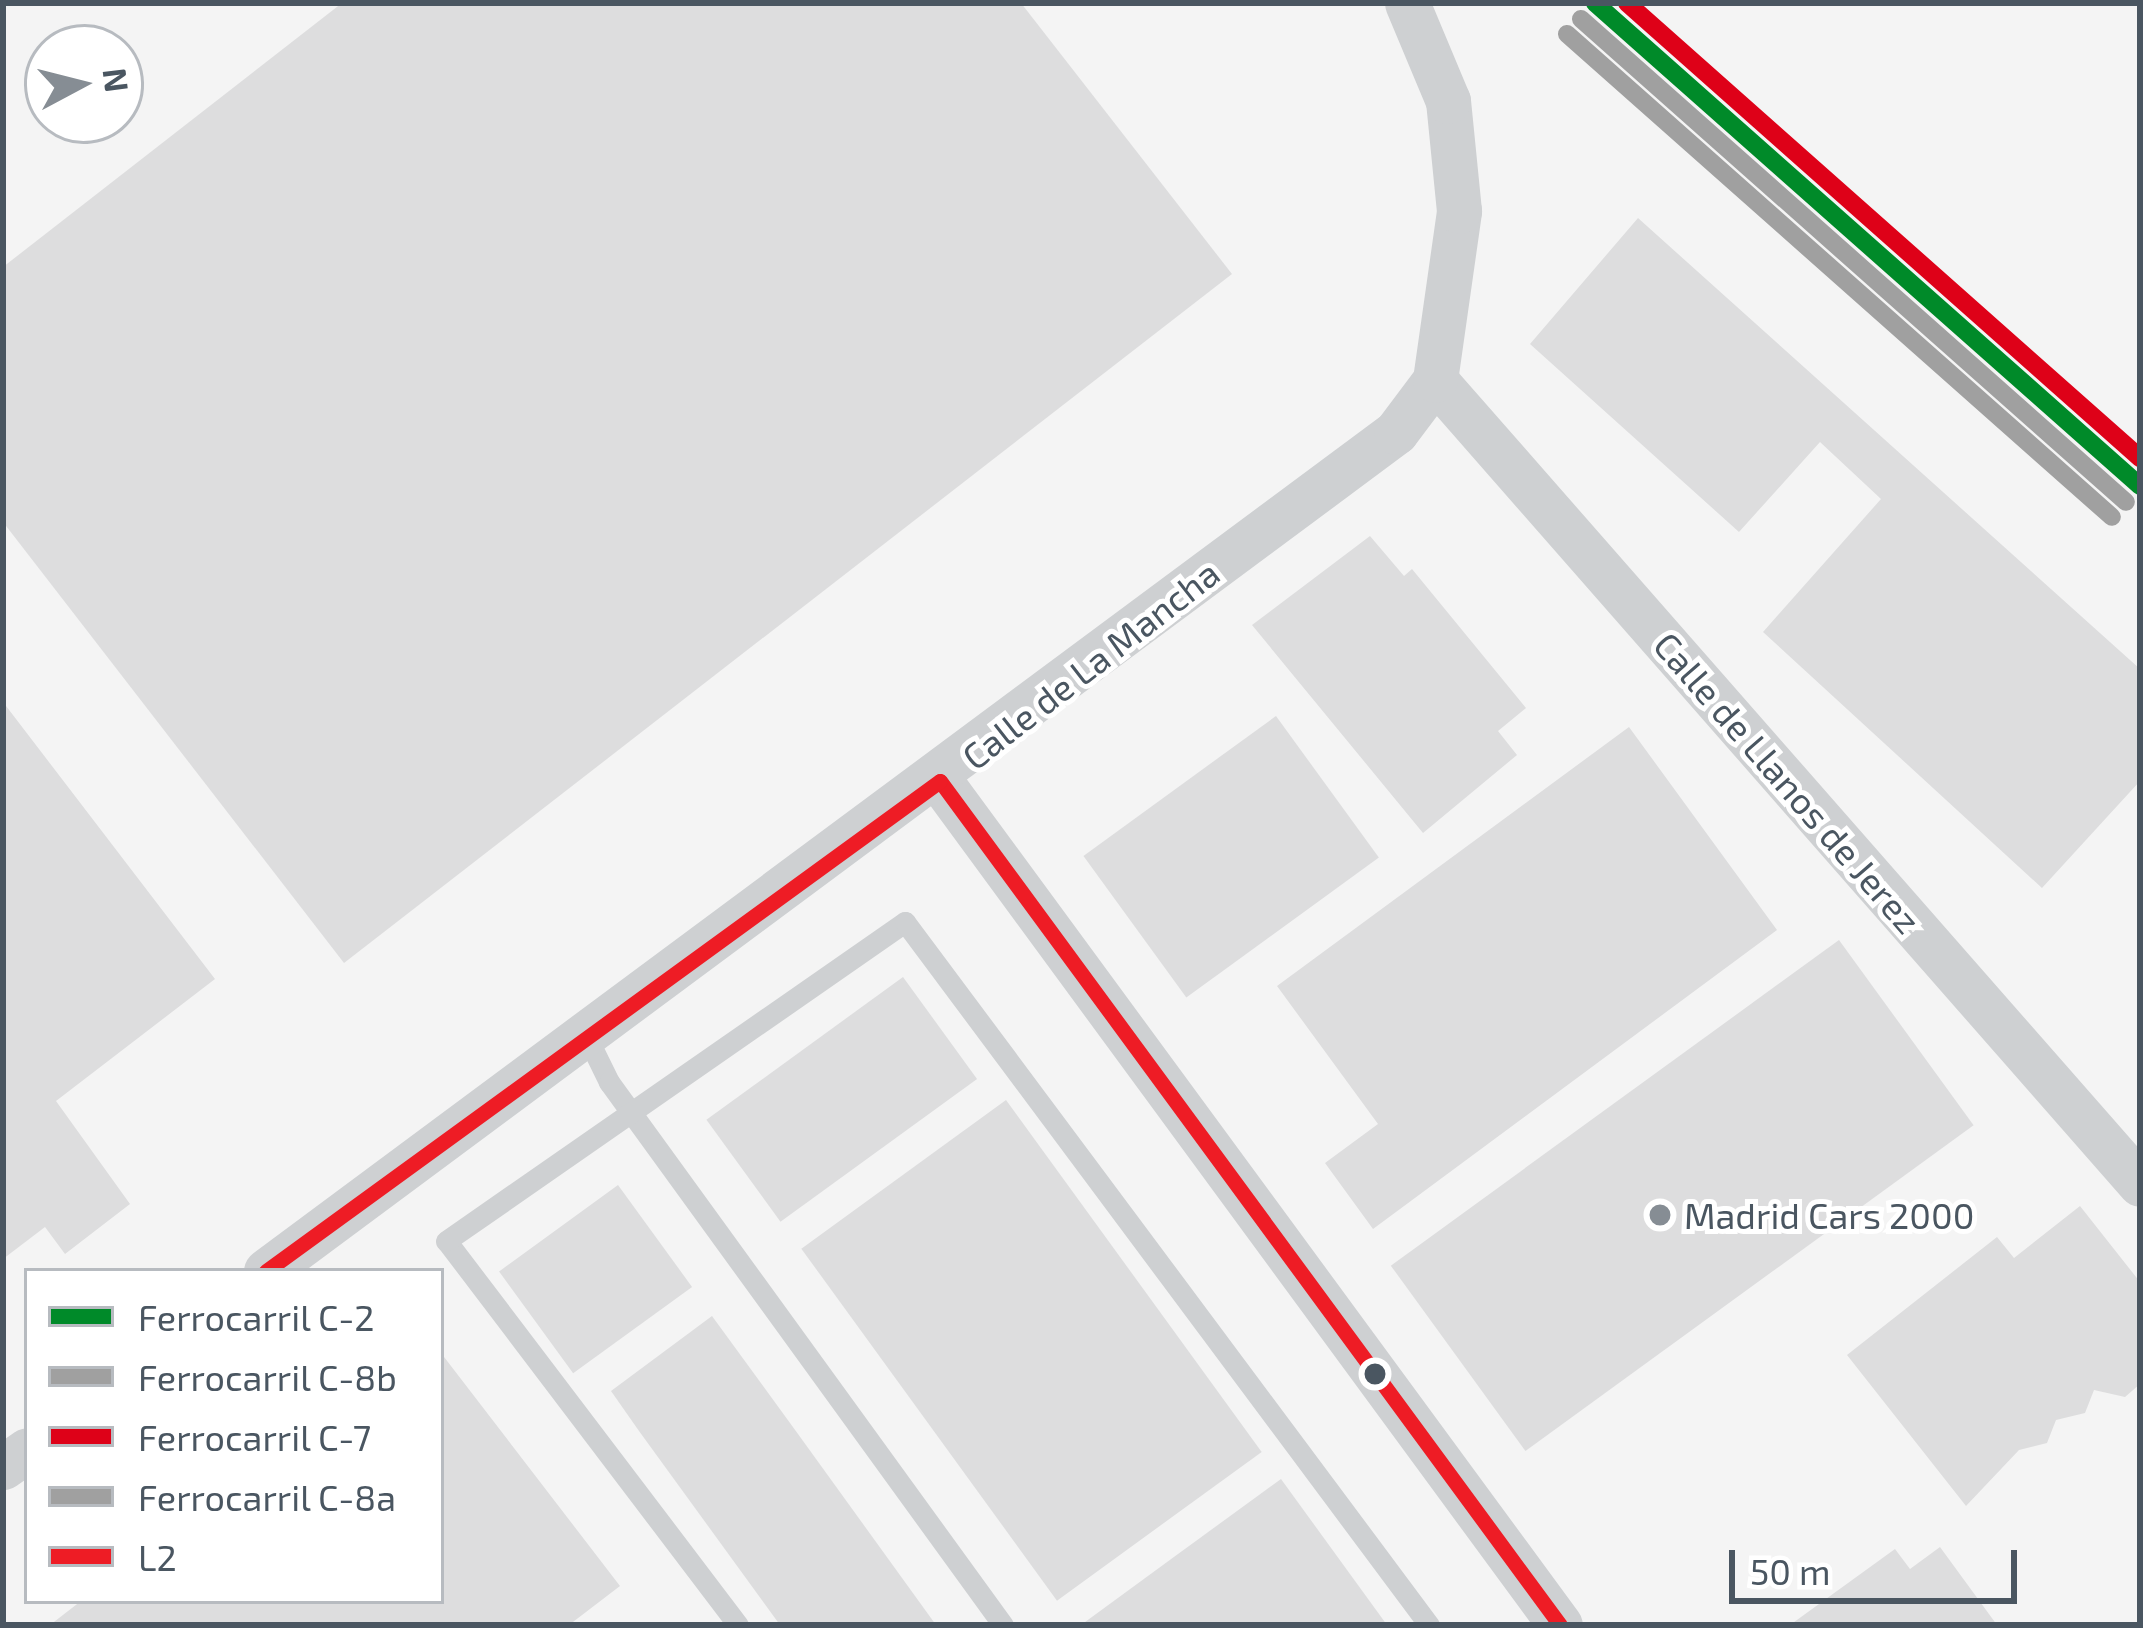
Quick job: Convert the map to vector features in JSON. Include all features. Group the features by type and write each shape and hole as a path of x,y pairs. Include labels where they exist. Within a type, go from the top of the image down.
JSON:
{"street":[{"path":"1407,3 1448,101 1457,157 1455,282 1435,380"},
{"name":"Calle de La Mancha","path":"270,1268 585,1034 940,781 1396,432 1435,380"},
{"name":"Calle de Llanos de Jerez","path":"1435,380 2140,1184"},
{"path":"940,781 1559,1625"}],"lane":[{"path":"738,1625 446,1241 904,922 1429,1625"},
{"path":"585,1034 630,1111 1003,1625"}],"building":[{"path":"342,3 1021,3 1232,274 344,963 3,522 3,267"},
{"path":"1638,218 2140,669 2140,781 2042,888 1763,632 1881,499 1820,442 1739,532 1530,344"},
{"path":"1370,536 1404,576 1412,569 1526,708 1498,731 1517,755 1423,833 1252,625"},
{"path":"3,702 215,979 56,1101 130,1204 65,1254 45,1227 3,1259"},
{"path":"1276,716 1379,858 1186,997 1083,856"},
{"path":"1629,727 1777,930 1373,1229 1325,1163 1378,1124 1277,986"},
{"path":"1839,940 1974,1125 1525,1451 1391,1266"},
{"path":"903,977 977,1079 780,1222 706,1120"},
{"path":"1006,1100 1262,1452 1057,1601 801,1249"},
{"path":"618,1185 692,1287 573,1373 499,1271"},
{"path":"2080,1206 2140,1282 2140,1384 2125,1397 2094,1390 2085,1413 2056,1420 2047,1443 2019,1450 1966,1506 1847,1355 1997,1237 2014,1258"},
{"path":"712,1316 936,1625 780,1625 639,1431 611,1391"},
{"path":"444,1357 620,1586 569,1625 50,1625 77,1604 444,1604"},
{"path":"1281,1479 1387,1625 1081,1625 1178,1554"},
{"path":"1940,1547 1997,1625 1790,1625 1895,1549 1910,1569"}],"rail line":[{"name":"C-2","path":"1595,3 2140,486"},
{"name":"C-7","path":"1627,3 2140,458"},
{"name":"C-8b","path":"1581,19 2126,502"},
{"name":"C-8a","path":"1567,34 2112,517"}],"transit line":[{"name":"L2","path":"940,781 1560,1625"},
{"name":"L2","path":"270,1268 940,781"}],"place":[{"name":"Madrid Cars 2000","path":"1660,1215"}]}
